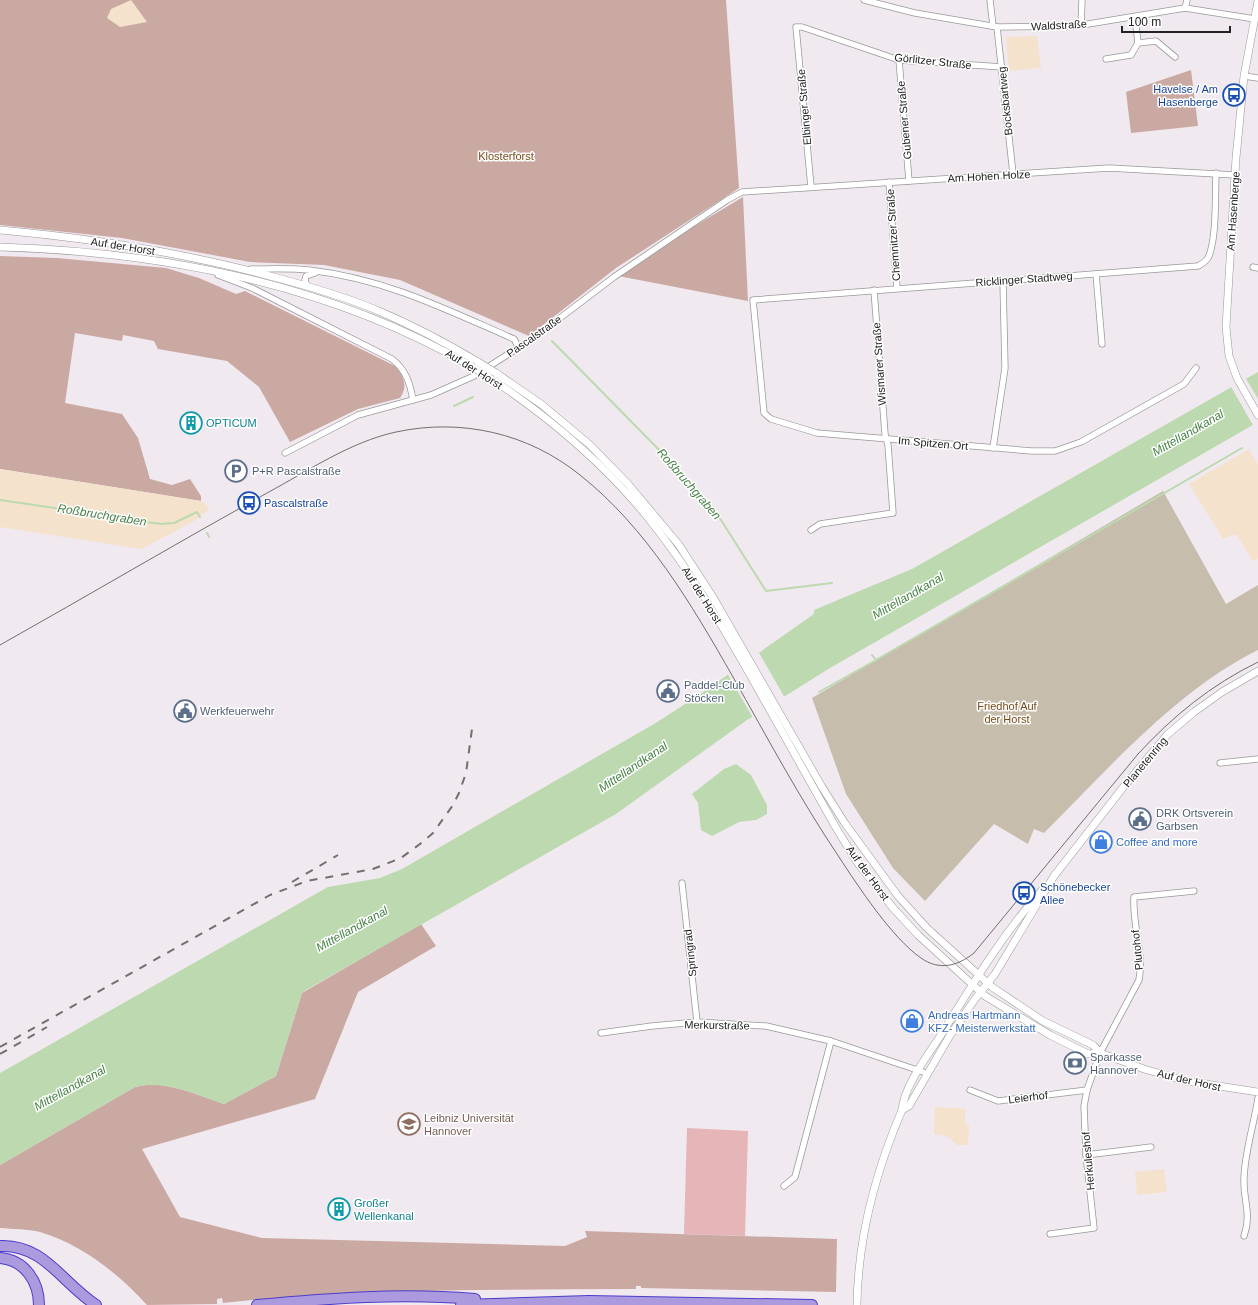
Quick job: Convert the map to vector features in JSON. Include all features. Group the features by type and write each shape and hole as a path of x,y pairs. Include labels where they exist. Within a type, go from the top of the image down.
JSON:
{"highway":[{"path":"0,1246 18,1246 30,1250 48,1263 83,1296 96,1305"},
{"path":"0,1258 15,1262 30,1274 37,1287 39,1305"},
{"path":"257,1305 323,1299 399,1296 457,1297 517,1303"},
{"path":"461,1305 589,1301 812,1305"}],"street":[{"name":"Waldstraße","path":"865,0 915,13 995,26 1081,25 1186,8 1255,19"},
{"name":"Bocksbartweg","path":"990,0 1002,67 1013,174"},
{"path":"1081,25 1082,0"},
{"path":"1186,8 1187,0"},
{"name":"Am Hasenberge","path":"1258,1 1244,76 1235,175 1226,327 1228,356 1237,378 1258,415"},
{"path":"1106,59 1131,55 1138,43 1135,17"},
{"name":"Görlitzer Straße","path":"796,27 802,27 899,60 1002,67"},
{"name":"Elbinger Straße","path":"796,27 812,187"},
{"path":"1138,43 1156,41 1175,57"},
{"name":"Gubener Straße","path":"899,60 909,181"},
{"path":"1244,76 1258,78"},
{"name":"Am Hohen Holze","path":"742,192 1128,168 1235,175"},
{"name":"Ricklinger Stadtweg","path":"752,300 1198,266 1208,258 1210,250 1215,218 1216,173"},
{"name":"Chemnitzer Straße","path":"889,182 896,288"},
{"name":"Pascalstraße","path":"285,453 358,414 431,395 474,376 519,348 614,277 727,200 742,192"},
{"name":"Auf der Horst","path":"0,230 146,249 245,269 307,286 380,312 429,334 496,373 531,397 576,433 628,484 659,520 697,572 777,715 835,826 858,862 893,908 914,931 980,992 1050,1035 1088,1054 1100,1053 1144,1069 1186,1081 1258,1092"},
{"name":"Auf der Horst","path":"0,247 106,254 194,266 266,282 354,309 418,337 471,366 534,409 571,439 622,489 648,518 686,568 743,655"},
{"name":"Auf der Horst","path":"194,266 252,288 392,359 403,369 408,377 413,400"},
{"name":"Auf der Horst","path":"245,269 309,270 370,281 412,294 514,339 519,348"},
{"name":"Auf der Horst","path":"307,286 305,280 308,274 324,273"},
{"path":"1096,274 1102,344"},
{"path":"993,448 1005,362 1003,282"},
{"name":"Wismarer Straße","path":"811,530 820,524 893,512 874,290"},
{"name":"Im Spitzen Ort","path":"752,300 762,409 767,417 817,433 993,448 1055,451 1069,448 1184,384 1196,368"},
{"name":"Planetenring","path":"972,984 978,973 1010,929 1054,876 1125,785 1168,734 1216,696 1258,671"},
{"name":"Auf der Horst","path":"777,715 844,822 898,896 927,928 988,983 1043,1021 1093,1045 1100,1053"},
{"path":"1220,763 1258,759"},
{"name":"Planetenring","path":"980,992 988,983 1054,876"},
{"name":"Springrad","path":"682,883 697,1022"},
{"name":"Plutohof","path":"1100,1053 1139,980 1140,968 1133,909 1134,897 1194,891"},
{"path":"857,1305 862,1243 872,1193 888,1142 902,1110 902,1102 918,1070 972,984"},
{"path":"902,1110 909,1106 926,1073 980,992"},
{"name":"Merkurstraße","path":"602,1033 697,1022 766,1026 831,1041 926,1073"},
{"path":"784,1186 795,1177 831,1041"},
{"name":"Herkuleshof","path":"1050,1234 1094,1228 1086,1155 1084,1106 1087,1090 1100,1053"},
{"name":"Leierhof","path":"970,1090 998,1101 1087,1090"},
{"path":"1244,1236 1248,1224 1244,1182 1246,1157 1258,1098"},
{"path":"1086,1155 1151,1147"}],"shaded area":[{"path":"131,0 147,22 120,27 107,18 111,9"},
{"path":"1037,36 1041,68 1009,71 1006,37"},
{"path":"1249,449 1258,465 1258,558 1253,561 1236,534 1223,539 1189,484"},
{"path":"0,469 201,501 205,503 209,510 191,523 141,549 0,527"},
{"path":"935,1107 965,1109 965,1125 969,1125 968,1145 957,1145 947,1136 934,1134"},
{"path":"687,1128 748,1131 745,1236 684,1234"},
{"path":"1164,1169 1167,1192 1137,1195 1135,1172"}],"green space":[{"name":"Klosterforst","path":"0,0 726,0 739,188 616,268 529,336 400,280 324,265 250,262 122,238 0,225"},
{"path":"1191,70 1198,126 1131,133 1126,92"},
{"path":"743,197 748,301 613,275"},
{"path":"0,256 57,258 166,268 199,278 236,294 245,291 397,367 404,382 404,390 400,398 358,409 290,442 259,387 227,361 158,349 154,341 123,335 122,341 75,333 65,403 122,414 138,438 150,479 172,485 190,479 201,496 201,501 0,469"},
{"name":"Friedhof Auf der Horst","path":"1163,491 1226,604 1258,585 1258,650 1228,666 1172,708 1118,758 1044,833 1034,829 1028,844 994,824 925,901 893,868 846,794 812,698"},
{"path":"421,924 436,946 358,992 315,1099 142,1149 180,1217 262,1238 565,1246 587,1237 585,1231 837,1239 836,1292 641,1288 641,1286 636,1286 636,1289 377,1292 274,1298 223,1303 222,1298 217,1299 217,1304 147,1305 112,1271 70,1244 40,1232 0,1228 0,1165 135,1087 146,1085 169,1086 224,1104 276,1076 302,993"}],"water":[{"name":"Mittellandkanal","path":"1258,372 1258,422 830,668 747,720 616,814 306,990 302,993 276,1076 224,1104 169,1086 146,1085 135,1087 0,1165 0,1073 328,887 380,878 402,869 654,724 696,697 814,614 814,610 912,569"},
{"path":"736,764 751,775 767,805 767,814 756,820 739,822 712,836 701,830 698,803 692,794 724,769"}],"pier":[{"path":"1245,377 1258,399 1258,424 1254,427 1230,385"},
{"path":"758,651 785,698 753,718 727,673"}],"waterway":[{"name":"Roßbruchgraben","path":"552,341 672,463 721,520 766,591 832,583"},
{"name":"Roßbruchgraben","path":"454,406 473,397"},
{"path":"872,655 876,660 1242,448"},
{"name":"Roßbruchgraben","path":"0,500 98,513 109,517 161,524 174,523 197,512 200,517"},
{"name":"Roßbruchgraben","path":"207,533 209,537"},
{"path":"819,692 876,660"}],"tram line":[{"path":"0,645 330,458 362,443 396,432 420,428 445,427 469,428 493,432 516,439 560,461 580,475 626,518 647,543 666,568 701,622 811,813 876,911 910,949 928,962 941,966 955,964 974,953 1151,740 1179,714 1209,691 1258,662"}],"railway":[{"path":"0,1047 270,895 307,881 373,869 401,858 433,833 453,805 466,773 472,729"},
{"path":"292,882 338,855"},
{"path":"0,1054 47,1027"}],"place":[{"name":"Havelse / Am Hasenberge","path":"1234,95"},
{"name":"OPTICUM","path":"191,423"},
{"name":"P+R Pascalstraße","path":"236,471"},
{"name":"Pascalstraße","path":"249,503"},
{"name":"Paddel-Club Stöcken","path":"668,691"},
{"name":"Werkfeuerwehr","path":"185,711"},
{"name":"DRK Ortsverein Garbsen","path":"1140,819"},
{"name":"Coffee and more","path":"1101,842"},
{"name":"Schönebecker Allee","path":"1024,893"},
{"name":"Andreas Hartmann KFZ- Meisterwerkstatt","path":"912,1021"},
{"name":"Sparkasse Hannover","path":"1075,1063"},
{"name":"Leibniz Universität Hannover","path":"409,1124"},
{"name":"Großer Wellenkanal","path":"339,1209"}]}
